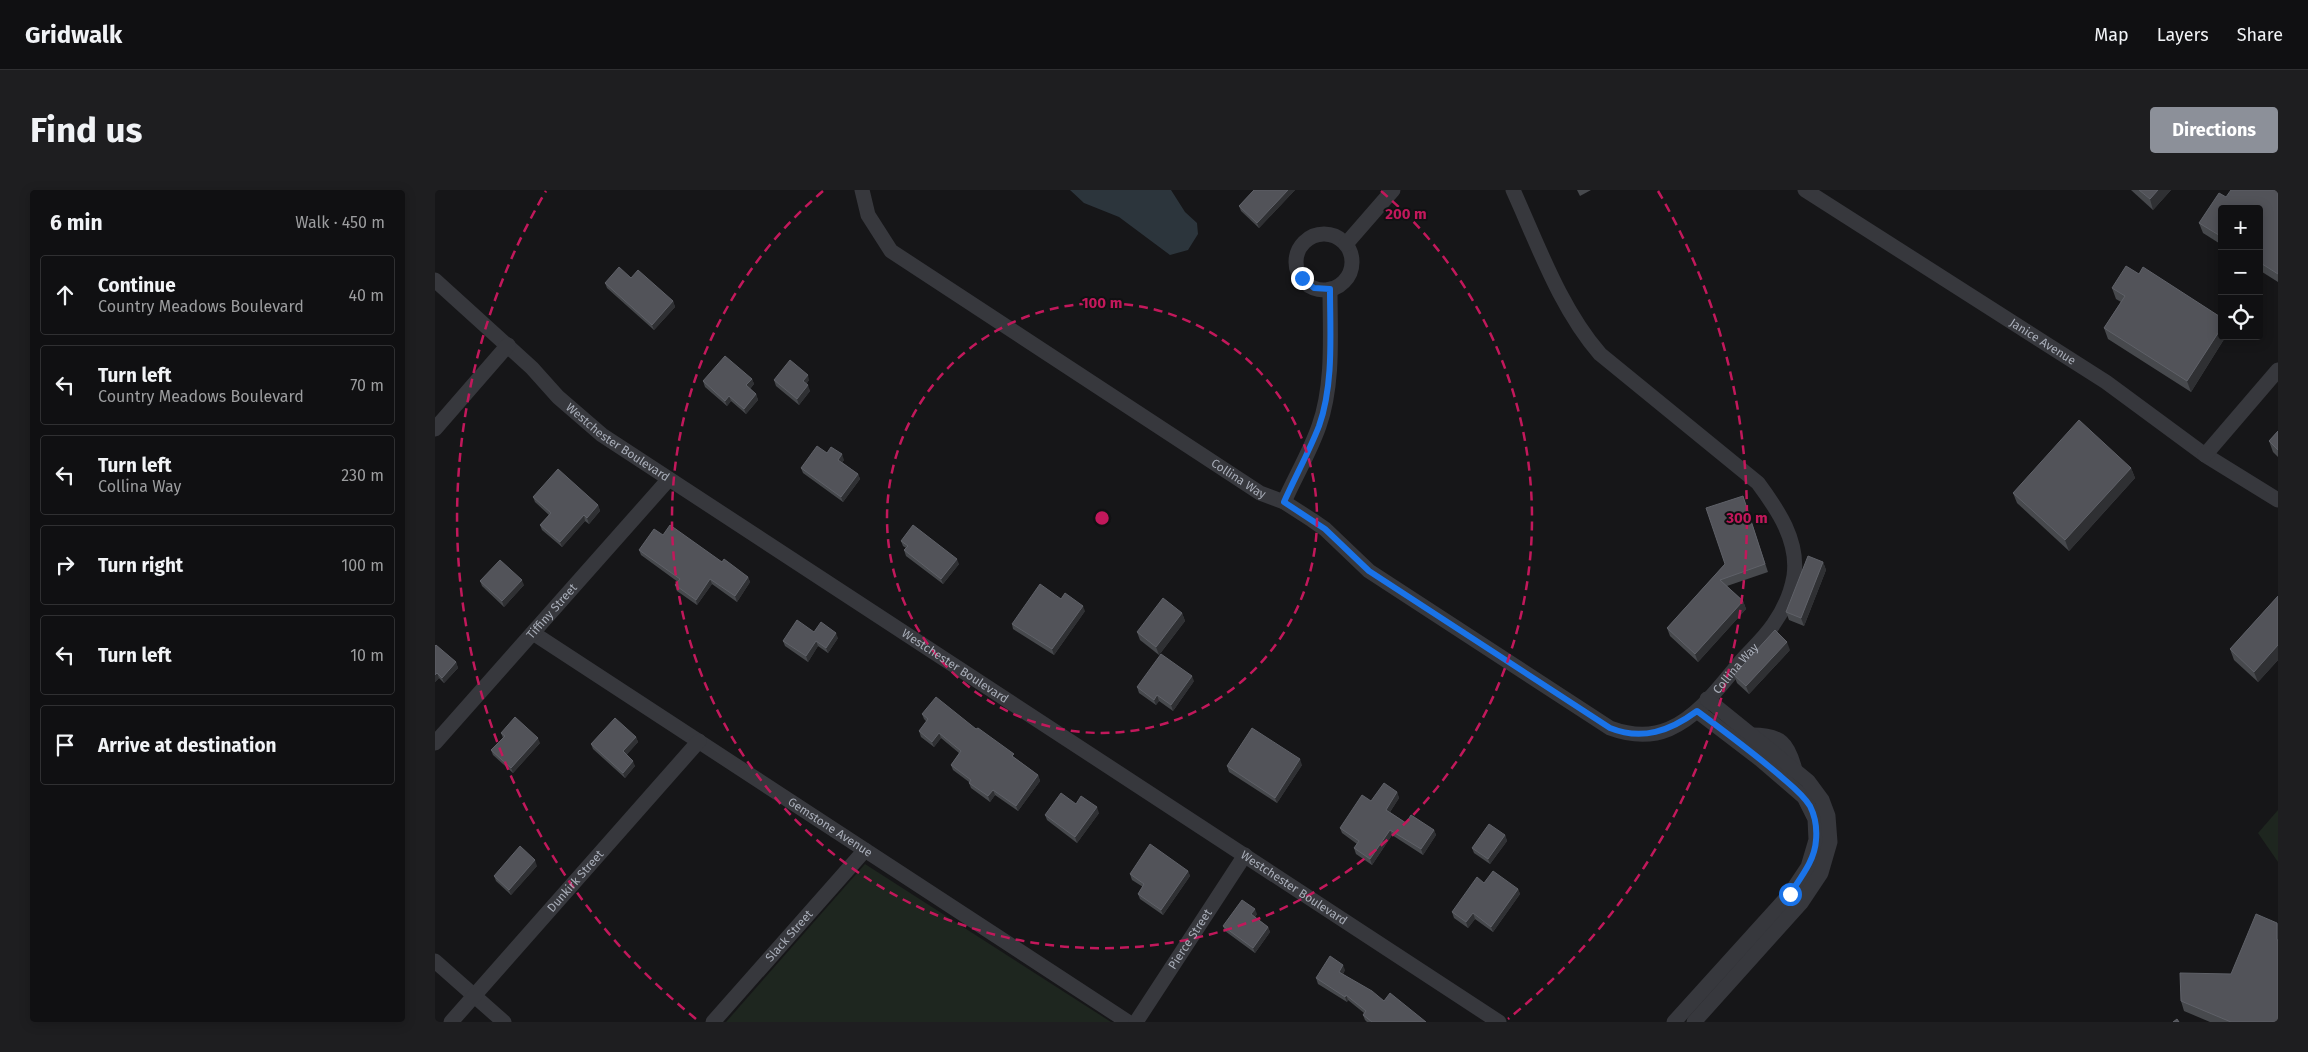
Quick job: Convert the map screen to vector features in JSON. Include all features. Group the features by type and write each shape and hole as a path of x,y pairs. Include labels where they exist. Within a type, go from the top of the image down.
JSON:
{"street":[{"name":"Collina Way","path":"862,190 868,215 891,251 1260,493 1284,502 1325,529 1369,571 1610,728 1631,734 1646,734 1668,729 1697,711 1773,627 1783,609 1794,575 1793,553 1788,531 1776,507 1758,483 1599,354 1589,342 1552,277 1513,190"},
{"path":"1346,244 1393,190"},
{"name":"Janice Avenue","path":"1805,190 2106,382 2205,455 2278,500"},
{"path":"1319,234 1335,236 1346,244 1351,253 1351,268 1344,282 1330,289 1314,288 1307,284 1298,271 1297,256 1305,242 1319,234"},
{"name":"Westchester Boulevard","path":"435,280 508,345 558,398 586,423 1499,1022"},
{"path":"1284,502 1319,425 1326,395 1330,341 1330,289"},
{"path":"435,429 508,345"},
{"path":"2205,455 2278,370"},
{"name":"Tiffiny Street","path":"435,743 669,479"},
{"name":"Gemstone Avenue","path":"533,633 1128,1022"},
{"path":"1707,699 1803,797 1823,831"},
{"path":"1694,1022 1799,894 1801,878 1828,816 1822,800 1808,781 1795,770 1790,752 1784,743 1776,738 1743,734 1697,711"},
{"name":"Dunkirk Street","path":"451,1022 699,741"},
{"name":"Slack Street","path":"713,1022 865,850"},
{"name":"Pierce Street","path":"1136,1022 1245,855"},
{"path":"1674,1022 1799,894"},
{"path":"435,961 504,1022"}],"shaded area":[{"path":"1070,190 1171,190 1185,212 1197,223 1198,234 1188,250 1170,255 1119,217 1084,203"},
{"path":"2278,810 2278,862 2258,833"},
{"path":"865,864 1111,1022 726,1022"}],"building":[{"path":"1254,190 1288,190 1257,223 1239,206"},
{"path":"2139,190 2158,190 2150,199"},
{"path":"2231,190 2278,190 2278,274 2263,265 2263,205 2218,205 2218,235 2199,223 2219,193 2226,197"},
{"path":"2126,266 2139,274 2143,267 2218,315 2218,333 2187,381 2104,328 2125,296 2112,288"},
{"path":"619,267 631,278 638,270 673,301 652,325 605,283"},
{"path":"725,356 752,379 746,385 756,394 744,409 729,396 725,401 703,381"},
{"path":"790,360 808,375 803,381 808,385 797,399 774,380"},
{"path":"2079,420 2131,468 2065,540 2013,493"},
{"path":"2278,431 2278,450 2269,441"},
{"path":"817,446 827,453 831,447 842,454 838,460 858,474 841,497 801,468"},
{"path":"558,469 598,505 587,518 584,515 560,542 540,525 551,513 533,497"},
{"path":"1743,496 1765,564 1720,580 1743,601 1695,654 1667,628 1725,564 1706,508"},
{"path":"670,525 722,562 724,559 748,577 735,596 710,579 696,600 675,585 680,579 639,550 654,529 663,535"},
{"path":"913,525 957,559 941,579 904,550 908,546 901,541"},
{"path":"1808,556 1823,562 1801,618 1786,612"},
{"path":"500,560 522,580 502,601 480,581"},
{"path":"1040,584 1061,599 1065,593 1083,606 1052,649 1012,624"},
{"path":"2278,596 2278,645 2254,672 2230,649"},
{"path":"1163,598 1182,613 1156,647 1137,632"},
{"path":"797,620 814,632 821,622 836,633 826,648 816,641 806,656 783,641"},
{"path":"1775,630 1787,642 1746,686 1734,675"},
{"path":"436,645 456,662 442,678 437,673 435,675"},
{"path":"1161,654 1192,676 1171,705 1157,695 1154,700 1137,687"},
{"path":"936,697 976,729 978,728 1014,754 1012,756 1038,775 1016,806 993,790 988,796 969,783 971,780 951,765 961,751 939,733 932,742 919,731 928,719 922,714"},
{"path":"515,717 538,738 511,768 491,750 505,736 501,733"},
{"path":"615,718 636,737 623,751 633,761 623,773 591,744"},
{"path":"1252,728 1300,759 1275,798 1227,766"},
{"path":"1384,783 1397,792 1386,810 1406,823 1411,815 1434,830 1421,849 1390,830 1370,859 1354,848 1359,841 1340,828 1362,795 1371,801"},
{"path":"1061,793 1076,804 1081,796 1097,807 1075,837 1045,815"},
{"path":"1489,824 1505,835 1488,859 1472,848"},
{"path":"1150,844 1188,871 1161,910 1138,894 1144,884 1130,874"},
{"path":"520,846 535,860 509,890 494,876"},
{"path":"1493,871 1518,889 1491,927 1473,913 1466,922 1452,912 1477,877 1484,883"},
{"path":"1242,900 1255,909 1251,914 1268,927 1253,948 1223,926"},
{"path":"2256,914 2277,923 2278,1022 2231,1022 2181,1001 2180,973 2231,974"},
{"path":"1330,956 1343,965 1339,972 1372,991 1384,1001 1390,993 1426,1022 1372,1022 1363,1015 1366,1011 1346,995 1345,997 1316,978"}],"route":[{"path":"1302,278 1314,288 1330,289 1330,341 1326,395 1319,425 1284,502 1325,529 1369,571 1610,728 1631,734 1646,734 1668,729 1697,711 1724,731 1791,786 1811,807 1815,819 1817,840 1808,867 1790,894"}]}
